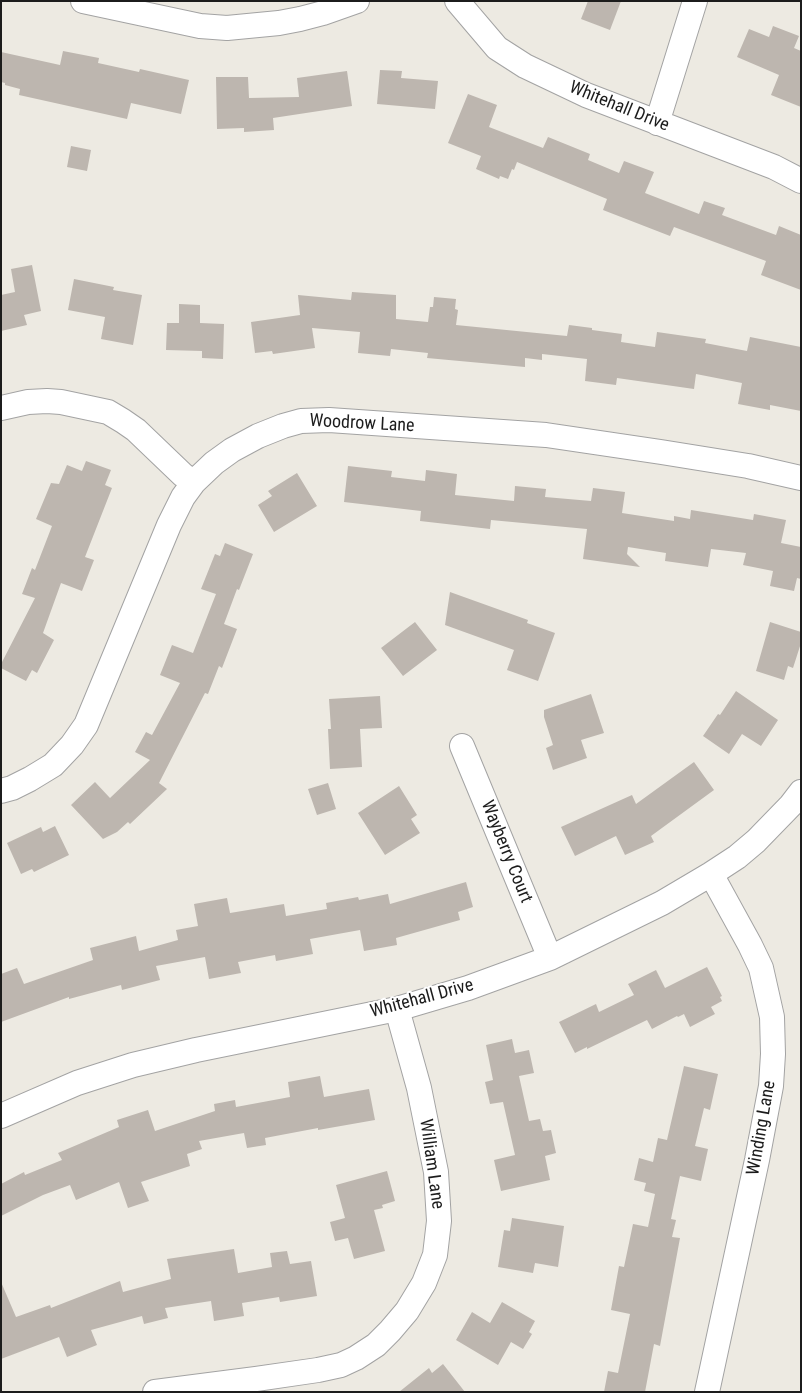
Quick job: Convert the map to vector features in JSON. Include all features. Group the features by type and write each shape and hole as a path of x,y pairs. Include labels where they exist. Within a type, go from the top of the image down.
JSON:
{"street":[{"path":"83,1 200,26 226,28 300,19 324,13 357,1"},
{"name":"Whitehall Drive","path":"456,1 497,48 525,66 586,95 774,167 801,181"},
{"path":"657,123 696,1"},
{"path":"1,408 28,402 47,401 61,402 108,412 136,430 183,475 194,482"},
{"name":"Woodrow Lane","path":"1,791 30,779 53,765 86,725 169,525 194,482 226,454 258,436 283,426 301,421 329,420 546,435 748,466 801,478"},
{"name":"Wayberry Court","path":"462,746 550,958"},
{"name":"Whitehall Drive","path":"1,1116 77,1083 133,1065 196,1050 397,1009 468,988 550,958 662,903 737,857 756,841 801,792"},
{"name":"Winding Lane","path":"707,1392 758,1160 772,1086 773,1054 772,1017 761,968 711,874"},
{"name":"William Lane","path":"155,1392 264,1378 341,1365 376,1345 407,1311 424,1283 435,1255 439,1221 436,1172 419,1088 397,1009"}],"building":[{"path":"588,1 621,1 610,30 581,19"},
{"path":"773,26 799,36 794,48 801,51 801,107 771,95 779,75 737,57 749,29 769,37"},
{"path":"63,51 99,58 98,63 139,72 140,69 189,80 181,114 131,103 127,119 19,95 20,89 1,82 1,52 60,65"},
{"path":"380,70 402,71 401,78 438,81 435,109 377,104"},
{"path":"347,71 352,106 273,118 274,130 244,132 244,128 217,129 216,77 248,77 249,98 299,97 297,78"},
{"path":"468,94 497,105 489,127 543,148 548,137 590,154 588,160 619,173 624,161 654,172 645,193 699,214 704,201 725,208 722,215 776,235 779,226 801,235 801,290 761,275 766,261 674,227 670,236 603,210 607,199 517,162 508,179 500,176 499,179 476,169 481,156 448,143"},
{"path":"71,146 91,150 87,171 67,167"},
{"path":"32,265 41,311 24,315 27,325 1,331 1,295 15,292 11,269"},
{"path":"74,279 114,287 113,290 142,295 133,345 101,339 105,317 68,310"},
{"path":"352,292 396,295 396,319 428,322 430,307 433,307 434,297 456,299 455,309 458,310 456,325 567,336 569,325 622,334 621,342 655,347 657,332 706,339 705,343 747,351 750,337 801,347 801,411 770,405 770,410 738,404 742,383 696,374 694,389 617,378 616,385 585,381 587,359 542,354 542,360 525,358 525,367 427,358 428,353 391,349 390,356 358,353 360,332 312,328 315,348 273,354 272,351 255,353 251,322 300,315 298,295 351,300"},
{"path":"179,304 200,305 200,323 224,324 223,359 202,358 202,351 166,350 167,323 179,323"},
{"path":"86,461 111,470 105,485 112,488 85,557 94,560 82,591 61,583 43,633 54,640 37,673 32,670 26,681 1,668 1,664 35,598 22,594 32,568 35,570 52,526 36,519 51,483 59,484 67,465 82,471"},
{"path":"348,466 392,471 391,477 425,481 426,470 457,474 455,495 514,501 515,486 546,489 545,497 591,501 593,488 625,492 622,513 674,521 674,516 690,519 691,510 753,520 754,514 786,520 781,543 801,547 801,579 797,578 794,591 770,586 773,571 743,565 746,553 711,549 708,567 665,561 666,553 628,547 627,554 640,567 583,559 587,529 491,520 490,529 420,521 421,511 344,502"},
{"path":"297,473 317,506 274,532 258,505 272,496 268,491"},
{"path":"225,543 253,554 224,624 237,629 222,668 219,666 208,694 205,693 159,783 167,789 130,824 128,822 117,832 103,839 71,805 95,782 110,798 150,760 135,752 146,732 152,735 180,683 160,675 172,645 193,653 216,594 201,589 215,554 220,556"},
{"path":"450,592 528,620 527,623 555,633 538,681 507,670 514,650 445,625"},
{"path":"415,622 437,650 403,676 381,648"},
{"path":"770,622 801,632 801,643 793,668 788,666 784,680 756,671"},
{"path":"736,691 778,720 761,746 742,734 729,754 703,736"},
{"path":"591,694 604,733 581,740 587,758 553,770 546,748 553,745 544,717 544,710"},
{"path":"380,696 382,728 360,729 362,767 330,769 328,729 331,729 329,699"},
{"path":"694,762 714,790 651,836 654,842 625,855 616,836 575,856 561,827 632,795 636,804"},
{"path":"328,783 336,809 317,815 308,789"},
{"path":"399,786 417,815 411,819 420,833 385,855 358,813"},
{"path":"55,826 69,855 34,872 32,869 21,874 7,843 41,827 43,832"},
{"path":"466,882 473,907 458,912 460,920 396,938 397,945 364,951 360,930 310,939 313,954 276,961 275,955 238,962 241,973 209,979 205,957 156,966 160,980 122,990 121,985 69,999 69,997 1,1022 1,974 17,968 24,984 93,960 90,948 136,936 139,951 178,940 176,930 198,926 194,904 227,898 230,913 284,904 286,916 327,909 326,903 358,897 359,900 388,894 390,904"},
{"path":"707,967 722,996 720,997 722,1001 711,1007 715,1014 690,1027 684,1014 652,1029 647,1020 575,1053 559,1022 596,1004 599,1012 634,995 628,984 656,970 665,988"},
{"path":"512,1039 515,1053 529,1050 534,1073 519,1076 529,1121 540,1119 543,1131 551,1130 556,1153 545,1156 550,1180 501,1191 494,1160 515,1155 503,1102 490,1104 485,1082 493,1080 486,1045"},
{"path":"684,1066 718,1074 710,1110 704,1108 695,1146 708,1149 701,1181 680,1176 671,1219 676,1220 672,1237 680,1238 660,1346 654,1344 645,1392 604,1392 608,1371 618,1373 630,1314 611,1310 619,1266 624,1267 633,1224 648,1227 655,1194 644,1191 646,1183 634,1180 639,1158 653,1162 658,1138 667,1140"},
{"path":"320,1076 324,1097 369,1089 375,1120 265,1138 266,1145 247,1148 244,1133 199,1141 202,1149 187,1154 190,1166 141,1182 149,1201 128,1208 119,1182 76,1200 70,1185 43,1195 1,1216 1,1184 24,1172 25,1175 62,1160 58,1153 119,1127 117,1120 148,1110 155,1131 215,1111 214,1104 235,1100 236,1107 290,1097 288,1082"},
{"path":"387,1171 395,1201 382,1205 383,1208 374,1210 385,1251 354,1259 348,1238 335,1241 330,1222 345,1218 336,1185"},
{"path":"512,1218 564,1226 558,1267 535,1263 533,1273 498,1267 504,1230 510,1231"},
{"path":"234,1249 238,1273 272,1267 270,1253 287,1251 290,1264 311,1261 317,1296 280,1302 279,1297 242,1303 244,1316 214,1321 211,1301 165,1308 168,1318 144,1324 142,1316 91,1330 97,1345 67,1357 59,1337 1,1359 1,1282 16,1317 50,1305 51,1308 120,1281 123,1292 171,1279 167,1259"},
{"path":"502,1302 535,1321 529,1332 532,1334 523,1349 511,1342 498,1365 456,1340 472,1312 490,1323"},
{"path":"443,1364 465,1392 399,1392 429,1368 432,1373"}]}
